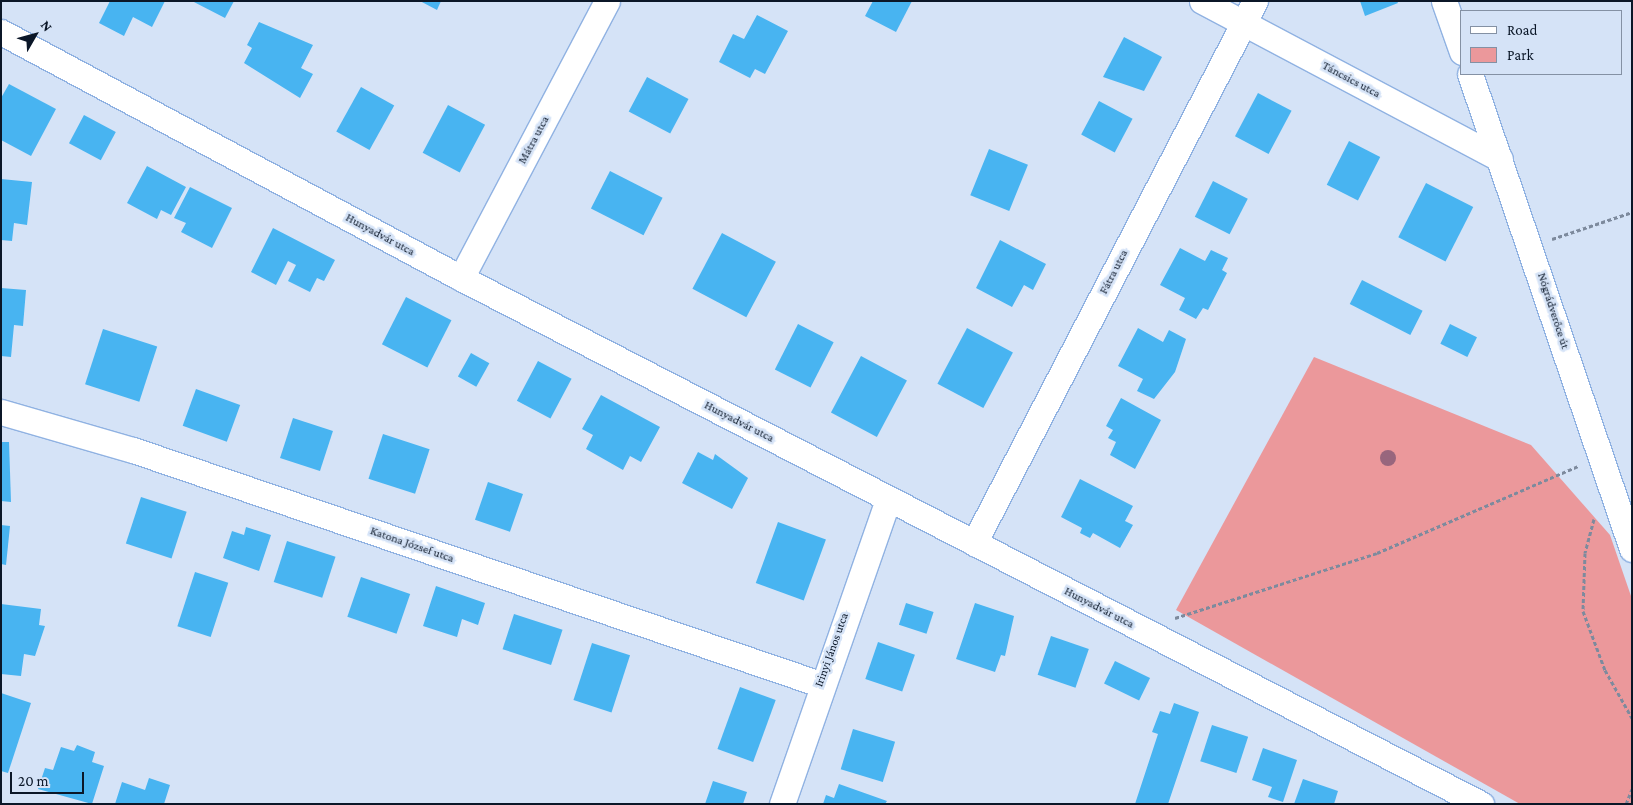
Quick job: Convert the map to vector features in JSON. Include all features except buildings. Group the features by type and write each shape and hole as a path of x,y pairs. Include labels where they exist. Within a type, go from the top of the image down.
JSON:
{"street":[{"name":"Mátra utca","path":"461,278 607,1"},
{"name":"Táncsics utca","path":"1202,1 1500,159"},
{"name":"Fátra utca","path":"974,543 1255,1"},
{"path":"1444,1 1460,46"},
{"name":"Hunyadvár utca","path":"1,32 461,278 1481,804"},
{"name":"Nógrádverőce út","path":"1470,75 1532,246 1632,549"},
{"name":"Katona József utca","path":"1,412 133,450 820,684"},
{"name":"Irinyi János utca","path":"782,804 820,684 888,499"}],"path":[{"path":"1532,246 1632,212"},
{"path":"1146,632 1171,620 1377,553 1522,493 1603,465"},
{"path":"1603,465 1585,553 1583,611 1605,670 1632,718"},
{"path":"1626,804 1632,789"}],"green space":[{"path":"1314,357 1531,445 1610,535 1632,599 1632,804 1520,804 1176,610"}]}
